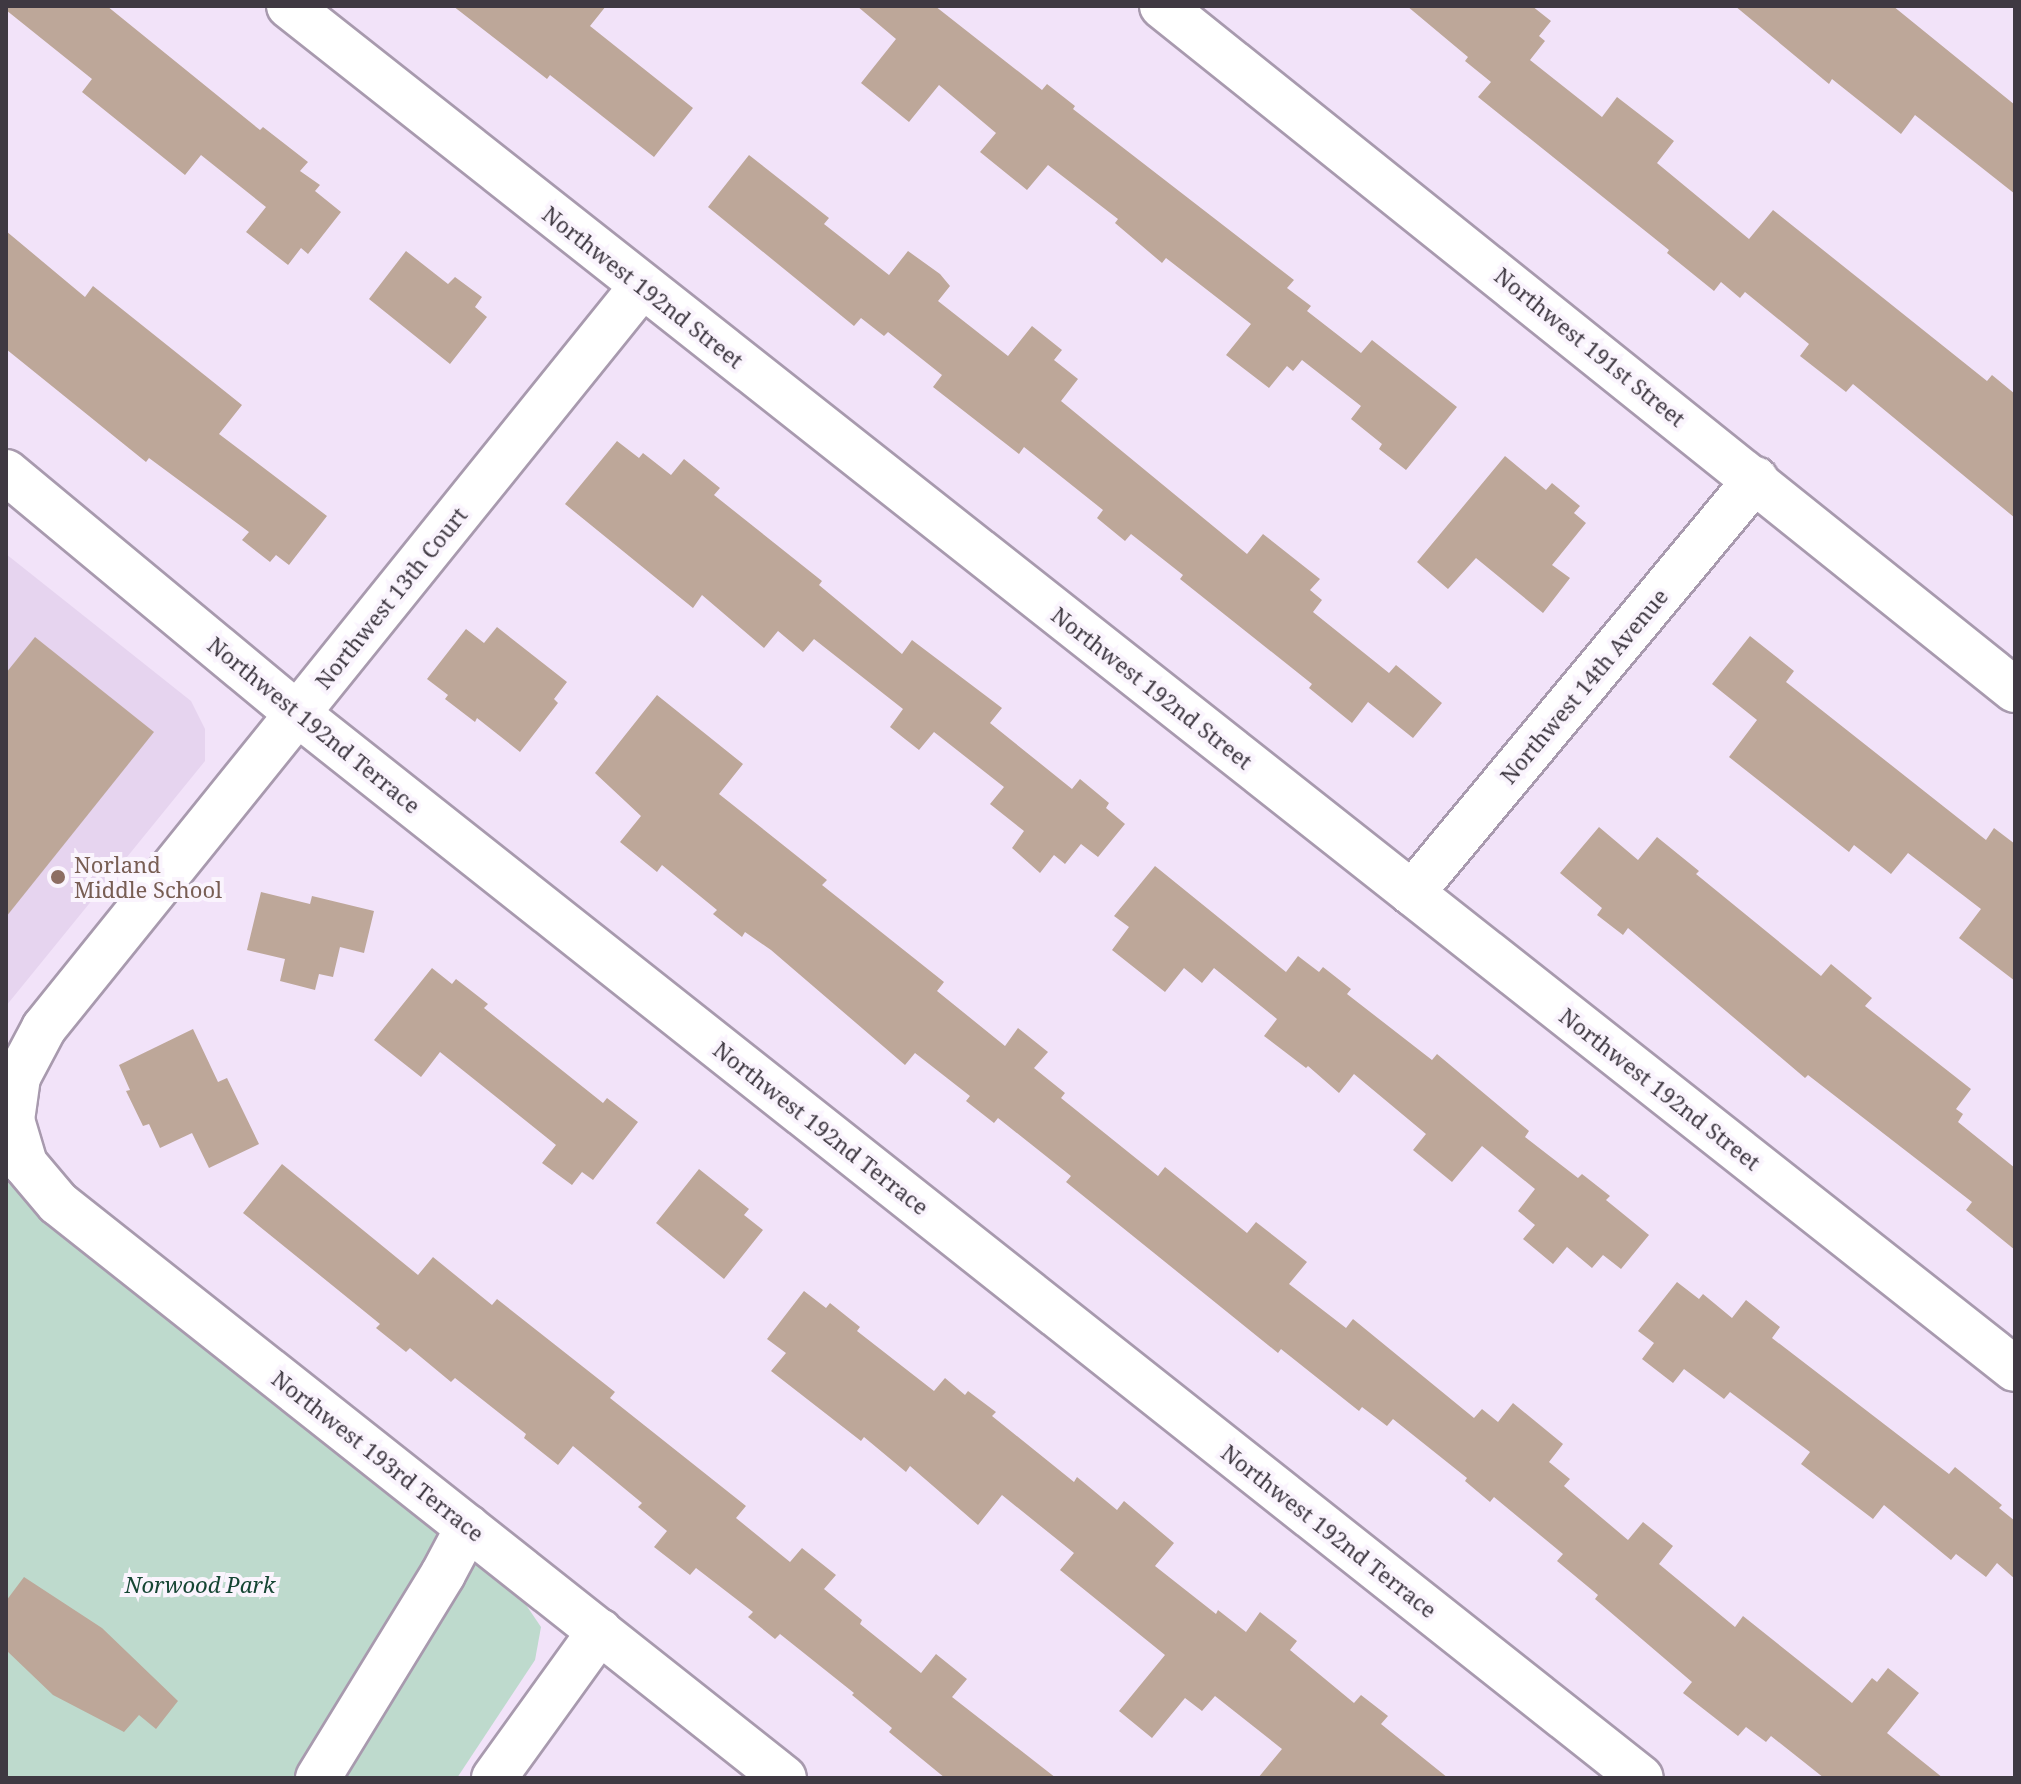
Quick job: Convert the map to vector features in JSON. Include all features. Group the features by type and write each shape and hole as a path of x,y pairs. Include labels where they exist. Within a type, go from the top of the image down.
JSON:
{"street":[{"name":"Northwest 192nd Street","path":"289,6 2015,1369"},
{"name":"Northwest 191st Street","path":"1162,6 1756,479 2015,690"},
{"name":"Northwest 13th Court","path":"12,1108 21,1068 44,1028 642,286"},
{"name":"Northwest 14th Avenue","path":"1412,893 1756,479"},
{"name":"Northwest 192nd Terrace","path":"11,486 1641,1778"},
{"name":"Northwest 193rd Terrace","path":"12,1108 13,1134 21,1156 58,1203 784,1778"},
{"path":"318,1778 443,1574 468,1527"},
{"path":"494,1778 600,1631"}],"shaded area":[{"name":"Norland Middle School","path":"6,554 191,701 205,729 205,761 6,1006"}],"green space":[{"name":"Norwood Park","path":"6,1180 522,1599 541,1627 535,1660 457,1778 6,1778"}],"building":[{"path":"6,6 107,6 260,130 263,127 308,162 300,171 320,185 315,191 341,212 308,254 301,248 288,265 246,232 266,207 201,155 185,175 82,92 92,79 6,10"},
{"path":"453,6 606,6 590,26 693,108 654,157 550,75 547,79"},
{"path":"857,6 935,6 1042,90 1047,84 1075,106 1073,109 1294,280 1287,288 1311,306 1307,311 1361,353 1372,340 1457,407 1406,470 1379,449 1382,444 1351,419 1361,406 1302,360 1293,371 1287,366 1269,388 1226,355 1251,324 1166,258 1162,263 1115,223 1118,219 1048,165 1027,190 980,152 996,133 939,85 909,122 861,83 896,39"},
{"path":"1407,6 1532,6 1551,21 1539,36 1545,41 1530,60 1602,117 1617,97 1674,141 1657,163 1749,239 1773,210 1987,381 1992,375 2015,394 2015,518 1853,384 1846,392 1800,356 1809,344 1745,292 1740,298 1721,282 1714,291 1667,253 1669,250 1478,97 1491,82 1465,61 1468,57"},
{"path":"1735,6 1893,6 2015,105 2015,194 1915,115 1901,134 1832,79 1829,84"},
{"path":"749,155 829,218 824,224 889,275 908,251 940,274 950,286 938,301 1008,356 1032,326 1062,350 1054,360 1078,379 1061,401 1247,554 1263,534 1320,579 1310,590 1322,600 1313,612 1389,673 1396,665 1442,703 1413,738 1368,702 1352,723 1309,688 1312,684 1180,579 1183,575 1131,534 1125,541 1097,518 1103,510 1024,447 1019,454 933,387 942,375 888,332 884,336 861,318 854,326 708,207"},
{"path":"6,231 85,297 93,286 242,405 219,434 327,516 289,565 276,555 270,562 242,540 249,532 149,458 146,462 6,349"},
{"path":"406,251 448,284 455,277 482,297 475,307 487,317 450,364 369,299"},
{"path":"617,441 639,458 643,453 671,475 684,459 720,488 714,495 822,581 819,585 902,654 912,640 1002,708 990,723 1072,789 1080,779 1109,803 1106,808 1125,824 1098,857 1081,844 1065,864 1054,855 1040,873 1012,848 1024,831 990,804 1004,787 934,732 919,750 890,727 903,709 814,639 803,652 778,631 764,648 702,595 693,608 565,504"},
{"path":"1505,456 1546,490 1552,483 1580,506 1574,513 1586,523 1552,565 1570,578 1543,613 1476,558 1448,589 1417,562"},
{"path":"497,627 567,682 554,699 558,703 520,752 477,718 475,722 445,699 448,695 427,679 466,629 484,643"},
{"path":"1750,636 1794,671 1786,682 1986,840 1994,828 2015,844 2015,981 1959,938 1981,909 1908,853 1891,874 1854,845 1849,852 1729,757 1757,720 1712,684"},
{"path":"35,637 154,732 6,917 6,673"},
{"path":"657,695 743,764 719,794 827,880 822,885 944,982 937,991 1005,1046 1018,1028 1048,1052 1034,1068 1065,1093 1061,1098 1158,1176 1165,1167 1247,1233 1256,1222 1307,1262 1289,1284 1346,1328 1353,1319 1474,1418 1482,1409 1498,1422 1513,1403 1563,1444 1549,1462 1570,1479 1564,1486 1628,1540 1643,1522 1673,1546 1659,1564 1735,1627 1743,1616 1852,1703 1872,1678 1877,1682 1888,1668 1919,1693 1887,1733 1943,1778 1824,1778 1771,1736 1766,1742 1746,1727 1738,1736 1683,1693 1692,1682 1595,1599 1598,1595 1557,1561 1563,1554 1494,1497 1490,1502 1465,1481 1467,1478 1393,1419 1387,1426 1362,1407 1359,1411 1281,1349 1278,1353 1066,1182 1071,1176 998,1118 994,1123 966,1101 970,1096 915,1053 905,1065 771,950 745,932 742,937 713,914 717,910 662,865 657,872 620,842 641,816 595,773"},
{"path":"1599,827 1638,860 1657,837 1699,871 1696,874 1821,976 1831,964 1872,998 1865,1006 1971,1089 1956,1109 1963,1114 1958,1122 2015,1168 2015,1250 1966,1210 1972,1202 1808,1075 1805,1078 1628,928 1623,935 1597,915 1602,908 1560,873"},
{"path":"1155,866 1286,972 1298,956 1319,972 1323,967 1351,989 1347,994 1432,1060 1437,1054 1529,1131 1525,1137 1578,1178 1582,1174 1610,1196 1606,1200 1649,1235 1621,1269 1603,1255 1592,1268 1567,1247 1553,1264 1523,1239 1535,1225 1518,1211 1535,1189 1482,1146 1452,1182 1413,1150 1426,1134 1354,1074 1339,1093 1308,1066 1306,1068 1264,1036 1277,1019 1214,968 1202,983 1184,968 1165,992 1112,950 1129,927 1114,916"},
{"path":"261,892 310,904 312,896 374,911 364,953 340,947 333,977 319,974 315,990 280,981 285,959 247,950"},
{"path":"432,968 452,984 456,979 488,1004 484,1008 603,1103 607,1098 638,1122 593,1180 582,1172 572,1185 542,1163 556,1145 440,1052 421,1077 374,1040"},
{"path":"193,1029 218,1082 227,1078 259,1144 209,1168 192,1133 160,1148 149,1124 143,1126 126,1091 130,1090 119,1065"},
{"path":"282,1164 418,1275 433,1257 492,1305 497,1299 615,1392 610,1398 746,1506 736,1518 790,1562 802,1548 836,1575 824,1589 862,1620 860,1624 921,1673 936,1654 967,1679 952,1697 1056,1778 945,1778 889,1732 892,1728 852,1695 854,1693 780,1634 775,1639 748,1617 753,1612 696,1568 690,1575 654,1547 667,1531 638,1507 642,1503 573,1446 558,1465 524,1438 526,1434 455,1378 451,1382 410,1348 406,1352 376,1328 380,1324 243,1213"},
{"path":"699,1169 749,1209 744,1215 763,1230 724,1279 656,1223"},
{"path":"1677,1282 1699,1299 1703,1294 1732,1318 1746,1300 1780,1327 1772,1338 1949,1474 1955,1467 2002,1505 1999,1508 2015,1521 2015,1579 1997,1563 1986,1577 1956,1554 1951,1560 1884,1505 1873,1519 1801,1464 1810,1452 1730,1392 1724,1399 1684,1369 1673,1383 1642,1359 1654,1343 1638,1331"},
{"path":"804,1291 826,1308 830,1303 860,1327 857,1331 934,1391 945,1378 965,1395 968,1391 996,1412 992,1416 1074,1482 1077,1477 1117,1510 1124,1501 1174,1543 1155,1566 1216,1614 1218,1610 1246,1632 1260,1612 1297,1641 1290,1650 1354,1703 1361,1695 1388,1716 1381,1724 1448,1778 1258,1778 1282,1749 1215,1696 1202,1711 1185,1698 1152,1738 1119,1711 1165,1655 1060,1570 1074,1553 1002,1495 978,1525 910,1466 906,1472 864,1437 861,1441 771,1371 786,1353 767,1339"},
{"path":"24,1577 102,1628 178,1701 156,1729 139,1715 124,1732 53,1695 6,1650 6,1601"}],"place":[{"name":"Norland Middle School","path":"58,877"}]}
